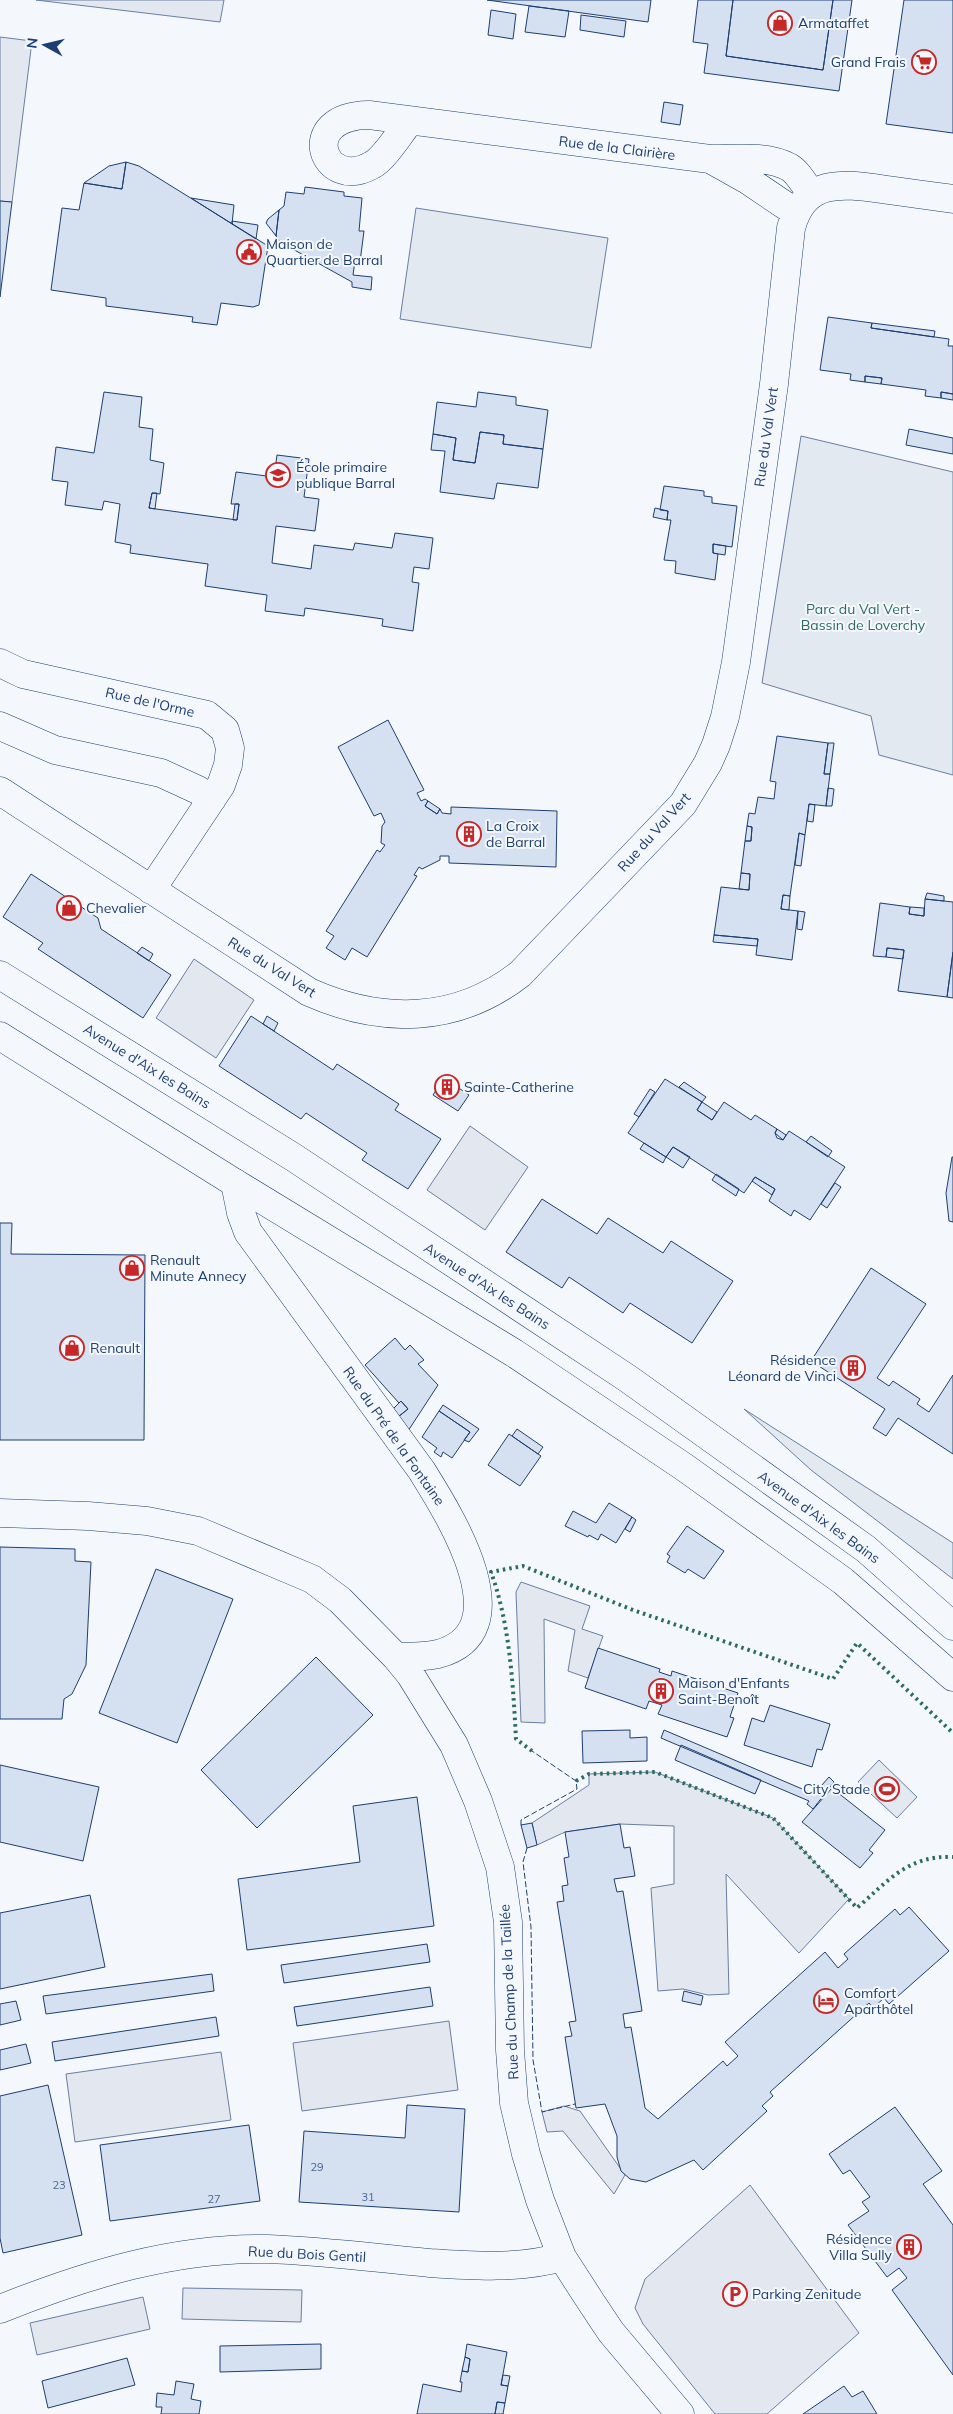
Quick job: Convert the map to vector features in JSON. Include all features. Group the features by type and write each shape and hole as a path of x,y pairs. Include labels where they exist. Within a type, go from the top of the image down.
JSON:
{"street":[{"name":"Rue de la Clairière","path":"409,122 710,159 746,179 803,203"},
{"path":"803,203 836,185 860,186 953,199"},
{"name":"Rue du Val Vert","path":"0,791 309,992 335,1003 360,1010 390,1015 414,1015 450,1009 501,990 520,974 683,804 708,763 716,745 725,716 736,662 774,384 791,228 803,203"},
{"name":"Rue de l'Orme","path":"0,662 23,674 207,715 225,730 230,748 228,766 221,786 151,890"},
{"path":"0,726 55,750 161,773 198,790 212,799"},
{"path":"0,811 27,810"},
{"name":"Avenue d'Aix les Bains","path":"0,975 292,1157 627,1378 866,1549 953,1626"},
{"path":"0,1036 235,1183 514,1353 684,1467 843,1581 953,1677"},
{"name":"Rue du Pré de la Fontaine","path":"235,1183 241,1213 248,1232 422,1471 440,1500 469,1560 479,1603 472,1629 452,1648 439,1654 396,1657"},
{"name":"Rue du Champ de la Taillée","path":"0,1513 88,1516 147,1521 198,1531 312,1579 340,1600 396,1657 429,1701 454,1745 478,1800 500,1867 508,1922 510,2050 514,2103 526,2154 562,2257 611,2332 680,2414"},
{"name":"Rue du Bois Gentil","path":"0,2309 53,2288 103,2272 154,2260 223,2251 268,2249 478,2266 546,2262 562,2257"}],"green space":[{"path":"416,208 608,238 591,348 400,319"},
{"name":"Parc du Val Vert - Bassin de Loverchy","path":"801,436 953,472 953,775 879,755 871,716 762,683"},
{"path":"744,1409 953,1543 953,1579 811,1470"},
{"name":"City Stade","path":"879,1760 917,1797 897,1818 858,1782"}],"shaded area":[{"path":"36,0 224,0 220,22"},
{"path":"0,37 32,41 12,202 0,201"},
{"path":"194,959 254,1000 216,1058 156,1018"},
{"path":"470,1126 528,1167 485,1230 427,1190"},
{"path":"521,1582 590,1606 582,1629 603,1636 588,1678 568,1671 575,1630 544,1619 545,1723 521,1722 516,1592"},
{"path":"655,1772 773,1818 849,1899 799,1953 726,1874 729,1994 708,1995 683,1989 658,1991 651,1888 674,1884 674,1826 620,1824 565,1832 537,1845 532,1823 589,1785 589,1774"},
{"path":"449,2021 458,2090 302,2111 293,2043"},
{"path":"221,2052 231,2120 75,2142 66,2074"},
{"path":"564,2106 580,2111 625,2175 614,2194 563,2131 547,2132 542,2112"},
{"name":"Parking Zenitude","path":"750,2185 859,2333 767,2414 715,2414 643,2324 635,2308 645,2279"},
{"path":"183,2288 302,2290 301,2322 182,2319"},
{"path":"143,2297 150,2329 37,2355 30,2323"}],"building":[{"path":"487,0 651,0 648,22"},
{"path":"698,0 733,0 726,56 823,70 833,0 852,0 839,91 704,73 708,44 693,42"},
{"name":"Armataffet","path":"733,0 833,0 823,70 726,56"},
{"name":"Grand Frais","path":"904,0 953,0 953,133 886,124"},
{"path":"529,6 569,11 565,37 525,32"},
{"path":"491,10 516,14 513,39 488,35"},
{"path":"581,15 626,21 624,37 580,30"},
{"path":"664,102 683,105 680,125 661,122"},
{"path":"126,162 122,189 84,183 109,166"},
{"path":"126,162 139,166 268,246 259,305 253,307 221,303 217,325 192,322 193,317 106,306 106,298 51,290 62,208 79,210 84,183 122,189"},
{"path":"305,187 344,192 344,196 362,198 359,231 364,231 360,262 355,261 353,275 372,277 371,290 352,287 352,282 280,242 276,236 279,210 284,206 286,192 304,194"},
{"path":"191,198 234,205 232,224"},
{"path":"0,201 12,202 0,297"},
{"path":"279,210 276,236 266,223"},
{"path":"232,221 258,225 256,239 232,224"},
{"path":"828,317 872,323 871,328 949,339 948,346 953,346 953,394 941,392 941,398 925,396 926,390 881,384 882,378 865,376 865,382 850,380 851,374 820,370"},
{"path":"872,323 935,331 934,337 871,328"},
{"path":"865,376 882,378 881,384 865,382"},
{"path":"104,392 142,397 139,427 153,429 150,460 164,463 160,494 152,493 149,508 237,520 239,504 231,504 236,472 274,477 277,455 309,459 304,497 319,499 315,531 276,526 272,563 311,569 314,545 353,550 355,543 392,548 395,533 433,538 429,569 414,567 412,582 419,583 413,631 382,626 383,619 305,608 304,616 265,611 267,595 205,586 208,564 130,553 131,545 115,542 120,504 104,501 102,510 65,505 68,482 52,480 56,447 94,453"},
{"path":"478,392 516,397 516,405 548,410 543,449 503,444 504,435 480,432 475,463 453,460 456,438 433,434 437,402 476,407"},
{"path":"941,392 953,394 953,400 941,398"},
{"path":"909,429 953,438 953,454 906,445"},
{"path":"480,432 504,435 503,444 543,449 538,488 497,483 494,499 440,492 445,451 431,450 433,434 456,438 453,460 475,463"},
{"path":"664,486 704,491 704,496 712,497 712,503 737,506 732,547 713,544 713,553 718,554 715,580 675,573 676,561 664,560 671,520 667,520 668,511 660,510"},
{"path":"152,493 157,493 155,509 149,508"},
{"path":"235,504 239,504 237,520 233,520"},
{"path":"655,508 668,511 667,520 653,517"},
{"path":"713,544 726,546 725,555 713,553"},
{"name":"La Croix de Barral","path":"388,720 424,790 417,793 421,801 425,799 428,801 425,806 437,814 440,809 442,813 451,814 451,807 557,811 556,867 449,863 449,856 440,856 440,860 422,869 419,867 414,875 417,876 367,957 352,948 345,960 326,948 334,936 326,931 377,850 380,852 385,845 381,843 382,826 385,822 381,813 374,816 338,747"},
{"path":"777,736 828,743 824,774 830,774 826,806 809,804 805,835 799,833 790,896 783,895 781,909 798,911 792,960 756,955 758,939 714,935 721,887 749,890 750,874 741,873 745,841 751,841 752,827 747,826 749,813 755,814 758,797 774,799 776,782 770,781"},
{"path":"828,743 834,743 830,774 824,774"},
{"path":"828,788 834,789 832,806 826,806"},
{"path":"428,801 440,809 437,814 425,806"},
{"path":"809,804 815,805 813,822 807,821"},
{"path":"747,826 752,827 751,841 745,841"},
{"path":"799,833 805,835 801,866 795,865"},
{"path":"741,873 750,874 749,890 739,889"},
{"path":"31,874 98,918 101,929 171,975 143,1018 38,949 43,943 3,917"},
{"path":"927,893 944,896 944,901 925,899"},
{"path":"783,895 790,896 789,910 781,909"},
{"path":"925,899 953,902 953,952 947,997 898,991 904,950 887,948 886,957 873,956 880,903 910,907 909,914 924,916"},
{"path":"910,907 924,908 924,916 909,914"},
{"path":"798,911 805,912 802,930 797,929"},
{"path":"714,935 758,939 757,946 713,942"},
{"path":"142,947 153,954 149,961 137,953"},
{"path":"887,948 904,950 903,959 886,957"},
{"path":"953,952 953,998 947,997"},
{"path":"251,1016 333,1070 337,1064 399,1104 395,1110 441,1139 408,1189 362,1160 367,1153 306,1113 301,1119 219,1066"},
{"path":"267,1016 278,1023 274,1031 263,1024"},
{"name":"Sainte-Catherine","path":"444,1078 469,1095 458,1111 433,1095"},
{"path":"665,1079 702,1102 697,1110 712,1120 724,1102 751,1120 755,1115 777,1129 775,1133 777,1138 783,1140 789,1131 845,1167 810,1220 794,1210 791,1216 769,1201 775,1189 755,1177 744,1193 673,1147 666,1157 628,1133"},
{"path":"684,1082 706,1097 702,1102 679,1087"},
{"path":"650,1089 655,1092 639,1117 634,1114"},
{"path":"702,1102 717,1112 712,1120 697,1110"},
{"path":"777,1129 786,1135 783,1140 775,1133"},
{"path":"811,1136 832,1151 828,1157 806,1142"},
{"path":"644,1143 666,1157 663,1163 640,1149"},
{"path":"673,1147 690,1157 683,1168 666,1157"},
{"path":"952,1157 953,1222 949,1221 946,1193"},
{"path":"716,1174 739,1189 736,1196 712,1180"},
{"path":"755,1177 775,1189 772,1195 752,1181"},
{"path":"835,1183 841,1187 827,1208 821,1204"},
{"path":"542,1199 597,1234 608,1218 663,1253 671,1241 733,1281 692,1343 630,1303 623,1313 569,1277 562,1288 506,1252"},
{"name":"Renault","path":"0,1223 12,1223 11,1254 145,1255 144,1440 0,1440"},
{"name":"Résidence Léonard de Vinci","path":"871,1268 926,1304 877,1378 889,1386 893,1381 920,1399 917,1404 929,1412 953,1375 953,1454 898,1418 886,1436 873,1428 885,1409 811,1361"},
{"path":"395,1338 405,1350 410,1345 424,1360 418,1364 438,1385 408,1431 398,1417 408,1409 401,1401 399,1403 365,1365"},
{"path":"401,1401 408,1409 398,1417 393,1409"},
{"path":"443,1405 479,1429 469,1442 464,1440 470,1432 439,1411"},
{"path":"439,1411 470,1432 452,1458 443,1452 441,1457 434,1452 437,1448 422,1437"},
{"path":"517,1429 543,1447 538,1454 512,1436"},
{"path":"509,1434 541,1456 520,1486 488,1465"},
{"path":"609,1503 632,1517 616,1543 601,1534 598,1540 565,1526 573,1511 596,1523"},
{"path":"632,1517 636,1520 630,1532 625,1529"},
{"path":"687,1526 724,1551 704,1579 688,1569 685,1573 667,1562 670,1556 667,1554"},
{"path":"0,1547 75,1549 75,1561 91,1562 86,1665 72,1694 64,1699 62,1719 0,1719"},
{"path":"156,1569 233,1599 177,1743 99,1713"},
{"name":"Maison d'Enfants Saint-Benoît","path":"598,1648 660,1669 659,1672 671,1676 672,1671 738,1693 730,1717 734,1718 727,1737 658,1714 662,1705 649,1701 646,1709 585,1688"},
{"path":"316,1657 373,1715 257,1828 201,1770"},
{"path":"770,1705 830,1724 822,1750 817,1749 812,1767 744,1745 752,1718 764,1722"},
{"path":"630,1730 630,1738 647,1737 647,1761 583,1763 582,1731"},
{"path":"664,1730 814,1794 829,1777 834,1782 813,1809 807,1804 809,1801 661,1738"},
{"path":"681,1745 761,1780 755,1794 675,1760"},
{"path":"0,1765 99,1787 83,1861 0,1842"},
{"path":"832,1788 885,1830 869,1850 873,1853 860,1868 802,1822"},
{"path":"417,1797 434,1926 247,1950 238,1879 360,1862 353,1806"},
{"path":"532,1823 537,1845 527,1848 521,1825"},
{"name":"Comfort Aparthôtel","path":"620,1824 624,1848 630,1847 635,1876 614,1879 617,1892 623,1891 642,2011 623,2014 625,2028 631,2027 645,2108 658,2119 723,2061 727,2066 738,2056 725,2042 825,1952 838,1968 848,1959 844,1954 895,1909 900,1915 909,1907 949,1951 889,2004 884,1998 873,2008 869,2003 770,2092 773,2096 762,2106 767,2111 703,2170 694,2160 646,2182 630,2179 621,2171 617,2157 617,2136 605,2104 576,2108 565,2037 572,2036 569,2022 576,2021 557,1902 564,1901 562,1886 568,1885 564,1858 569,1857 565,1832"},
{"path":"90,1895 105,1967 0,1989 0,1913"},
{"path":"427,1944 430,1962 284,1983 281,1965"},
{"path":"212,1974 214,1991 46,2014 43,1996"},
{"path":"430,1987 433,2006 297,2026 294,2007"},
{"path":"684,1991 703,1996 701,2005 682,2001"},
{"path":"16,2001 21,2020 0,2025 0,2004"},
{"path":"216,2017 219,2036 55,2061 52,2042"},
{"path":"26,2044 31,2063 0,2070 0,2050"},
{"path":"48,2085 82,2235 3,2253 0,2238 0,2096"},
{"path":"407,2105 465,2109 459,2212 299,2202 304,2131 405,2138"},
{"name":"Résidence Villa Sully","path":"895,2107 942,2171 923,2184 953,2225 953,2375 892,2290 907,2278 899,2268 887,2277 848,2225 869,2211 862,2202 870,2197 850,2170 843,2174 829,2154"},
{"path":"249,2125 260,2201 110,2221 100,2145"},
{"path":"321,2344 321,2369 220,2372 220,2346"},
{"path":"467,2344 507,2352 501,2385 508,2386 505,2403 497,2402 495,2414 417,2414 423,2384 461,2392 462,2371 468,2372 470,2359 465,2357"},
{"path":"465,2357 470,2359 468,2372 462,2371"},
{"path":"127,2358 135,2385 48,2408 42,2381"},
{"path":"503,2375 510,2376 508,2386 501,2385"},
{"path":"176,2381 194,2384 191,2399 201,2401 199,2414 161,2414 162,2407 156,2407 157,2393 174,2395"},
{"path":"844,2386 852,2397 863,2391 877,2414 803,2414"},
{"path":"497,2402 505,2403 503,2414 495,2414"}],"hedge":[{"path":"532,1751 516,1739 510,1655 502,1613 491,1572 523,1566 633,1610 833,1679 857,1643 953,1733"},
{"path":"576,1781 589,1774 655,1772 773,1818 857,1908 889,1879 911,1865 923,1860 953,1857"}],"fence":[{"path":"521,1825 521,1820 577,1789 576,1781 532,1751"},
{"path":"527,1848 523,1862 531,1927 533,2060 542,2112 575,2104"}],"place":[{"name":"Armataffet","path":"780,23"},
{"name":"Grand Frais","path":"924,62"},
{"name":"Maison de Quartier de Barral","path":"249,252"},
{"name":"École primaire publique Barral","path":"278,475"},
{"name":"La Croix de Barral","path":"469,834"},
{"name":"Chevalier","path":"69,908"},
{"name":"Sainte-Catherine","path":"447,1087"},
{"name":"Renault Minute Annecy","path":"132,1268"},
{"name":"Renault","path":"72,1348"},
{"name":"Résidence Léonard de Vinci","path":"853,1368"},
{"name":"Maison d'Enfants Saint-Benoît","path":"661,1691"},
{"name":"City Stade","path":"887,1789"},
{"name":"Comfort Aparthôtel","path":"826,2001"},
{"name":"Résidence Villa Sully","path":"909,2247"},
{"name":"Parking Zenitude","path":"735,2294"}]}
